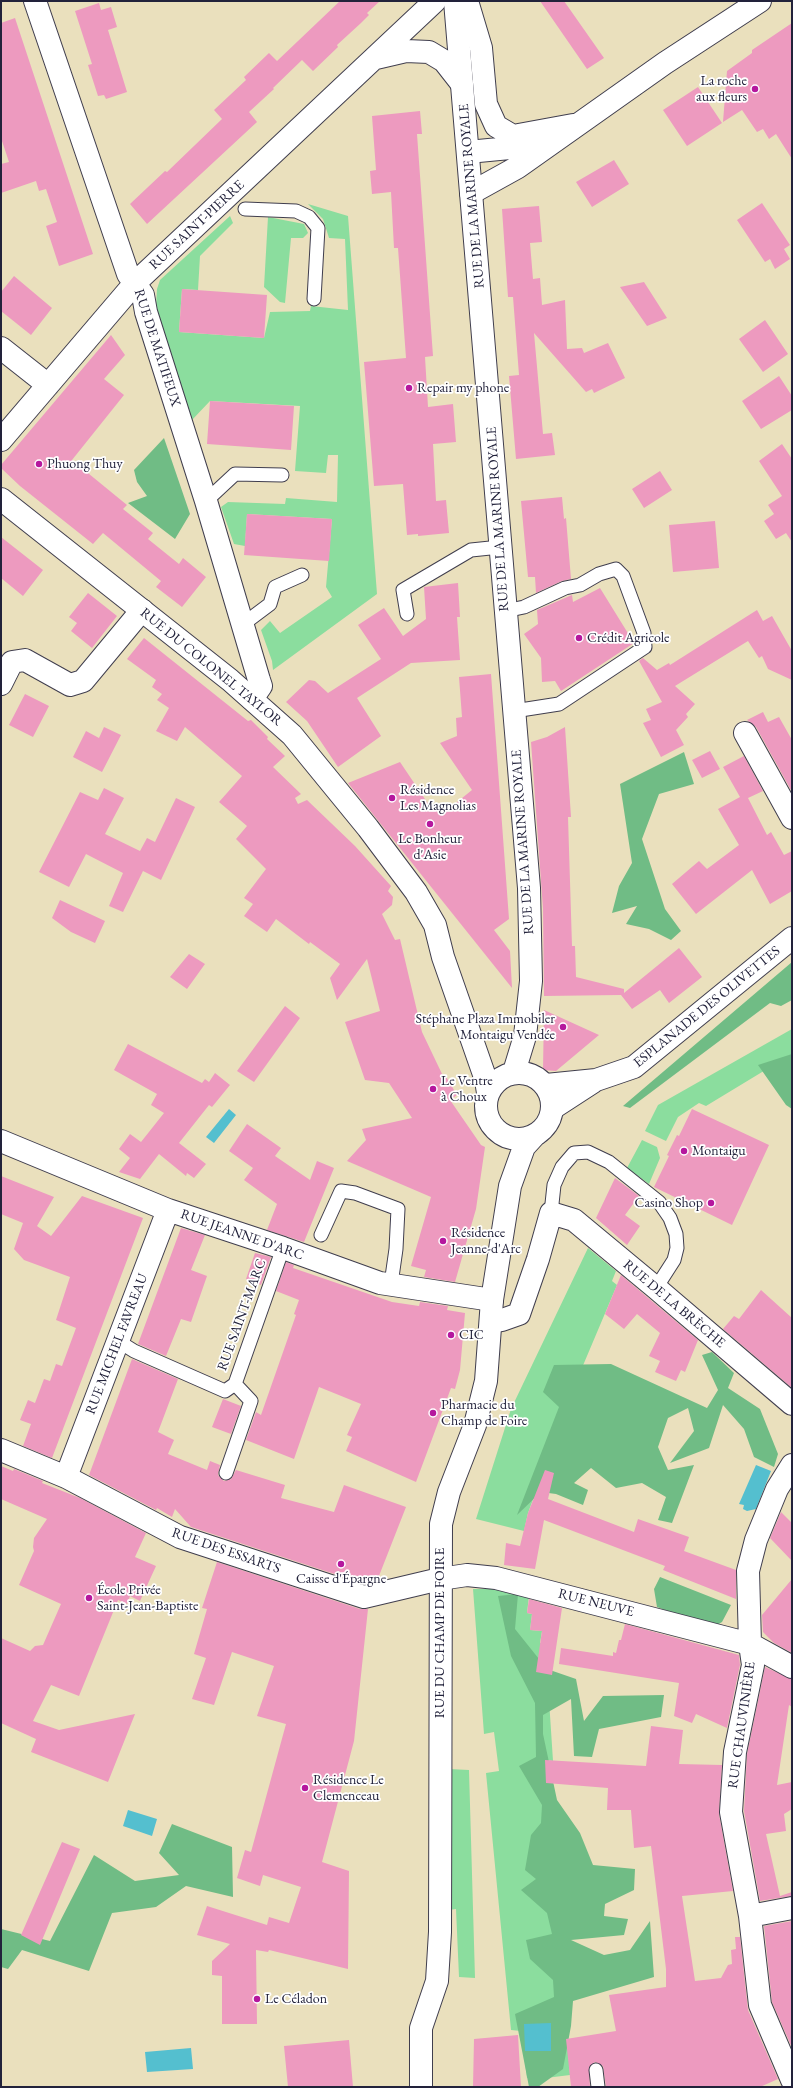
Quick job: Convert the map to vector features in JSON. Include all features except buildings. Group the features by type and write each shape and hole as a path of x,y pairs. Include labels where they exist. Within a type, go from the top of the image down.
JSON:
{"street":[{"name":"RUE DE MATIFEUX","path":"35,1 128,274 143,295 146,312 206,501 261,686 252,699"},
{"name":"RUE SAINT-PIERRE","path":"1,440 135,283 435,1"},
{"name":"RUE DE LA MARINE ROYALE","path":"455,1 528,888 531,980 525,1036 525,1077"},
{"path":"467,1 481,48 486,104 496,126 513,136 578,124"},
{"path":"471,193 518,167 578,124 760,1"},
{"path":"375,58 406,51 429,52 444,61 462,84"},
{"path":"468,152 520,147 578,124"},
{"path":"1,348 48,385"},
{"name":"RUE DU COLONEL TAYLOR","path":"1,499 252,699 292,735 372,834 416,892 435,925 443,957 486,1080 488,1093"},
{"path":"1,684 12,662 25,660 70,686 83,682 142,610"},
{"path":"745,733 792,818"},
{"name":"ESPLANADE DES OLIVETTES","path":"553,1108 596,1080 634,1067 792,938"},
{"path":"473,1045 525,1077 552,1099 553,1108 547,1124 534,1136 524,1139 513,1139 503,1135 495,1129 486,1112 486,1102 488,1093 499,1079 525,1077"},
{"name":"ESPLANADE DES OLIVETTES","path":"525,1077 596,1080"},
{"name":"RUE DU CHAMP DE FOIRE","path":"503,1135 510,1186"},
{"name":"RUE DU CHAMP DE FOIRE","path":"420,2087 421,2028 437,1981 440,1932 441,1524 449,1492 474,1425 486,1381 492,1300 510,1186 524,1147 534,1136"},
{"name":"RUE JEANNE D'ARC","path":"1,1141 168,1210 284,1248 380,1283 492,1300"},
{"name":"RUE MICHEL FAVREAU","path":"66,1477 168,1210"},
{"path":"491,1322 519,1314 538,1259 551,1213"},
{"name":"RUE DE LA BRÈCHE","path":"551,1213 574,1220 792,1404"},
{"name":"RUE DES ESSARTS","path":"1,1450 66,1477 180,1537 364,1597 440,1578"},
{"name":"RUE CHAUVINIÈRE","path":"792,1465 777,1489 756,1540 748,1571 750,1644 753,1665 735,1752 731,1812 750,1916 760,2005 792,2080"},
{"name":"RUE NEUVE","path":"440,1578 467,1575 496,1578 643,1614 750,1644 792,1667"},
{"path":"750,1916 792,1908"}],"lane":[{"path":"245,208 296,211 309,217 318,228 314,299"},
{"path":"206,501 235,474 282,475"},
{"path":"408,614 403,590 471,550 500,547"},
{"path":"505,611 524,607 565,588 580,585 599,574 616,569 624,576 644,633 645,647 559,704 514,711"},
{"path":"242,625 270,604 275,587 302,575"},
{"path":"551,1213 554,1185 562,1167 574,1153 588,1152 609,1162 659,1202 670,1218 676,1234 677,1248 674,1260 656,1288"},
{"path":"321,1235 341,1191 355,1193 398,1209 396,1249 391,1284"},
{"name":"RUE SAINT-MARC","path":"118,1341 134,1351 225,1390 235,1384 284,1248"},
{"path":"226,1473 251,1401 235,1384"},
{"path":"596,2070 598,2087"}],"green space":[{"path":"308,204 348,216 377,594 273,670 272,661 261,630 270,621 280,633 332,597 326,587 332,519 247,514 245,546 234,544 221,507 228,502 285,504 286,498 337,502 338,455 328,455 326,473 295,471 300,406 210,401 192,420 163,333 156,306 157,289 160,280 230,216 233,223 200,256 198,290 182,289 179,332 264,338 270,312 310,311 311,306 348,310 345,239 329,238 323,219"},
{"path":"268,217 304,224 308,233 303,238 291,238 285,303 280,302 264,287"},
{"path":"164,438 190,514 175,539 128,503 147,496 137,482 134,470"},
{"path":"684,752 694,784 659,794 642,839 665,909 681,931 671,940 649,929 626,924 637,906 612,913 619,886 632,863 620,784"},
{"path":"792,962 792,1000 781,1006 770,1003 630,1108 623,1106"},
{"path":"792,1029 792,1057 772,1066 706,1106 699,1103 678,1117 666,1141 645,1131 658,1105"},
{"path":"792,1054 792,1109 786,1105 758,1065"},
{"path":"642,1140 657,1147 660,1158 649,1184 627,1168"},
{"path":"588,1248 616,1271 612,1281 617,1285 576,1382 528,1513 524,1531 476,1519 511,1409"},
{"path":"712,1352 734,1373 728,1388 760,1409 778,1454 774,1467 754,1457 744,1429 723,1405 709,1448 670,1463 694,1431 688,1408 668,1418 658,1447 668,1470 694,1465 672,1523 658,1520 666,1497 642,1483 616,1488 591,1468 574,1483 588,1490 583,1505 556,1494 541,1492 517,1515 559,1407 543,1392 554,1365 611,1364 707,1408 718,1390 702,1355"},
{"path":"660,1577 731,1605 722,1622 712,1628 657,1607 654,1589"},
{"path":"473,1589 492,1589 529,1596 527,1613 532,1614 530,1630 542,1631 540,1643 543,1644 547,1669 553,1761 546,1760 570,2075 546,2078 527,2078 521,2031 511,2030 486,1773 499,1771 494,1732 484,1734"},
{"path":"518,1594 515,1629 547,1669 576,1679 584,1721 603,1696 664,1695 661,1717 599,1729 592,1757 574,1756 571,1699 543,1715 543,1734 557,1800 580,1833 593,1865 635,1869 634,1890 605,1904 604,1916 628,1919 624,1935 571,1940 604,1955 630,1950 650,1921 654,1977 573,2001 571,2026 563,2069 538,2087 529,2087 515,2014 554,1997 553,1980 530,1959 526,1940 552,1934 547,1913 521,1890 536,1879 525,1870 531,1835 541,1823 542,1805 519,1766 536,1757 535,1703 511,1656 498,1596"},
{"path":"449,1769 469,1770 475,1978 459,1977 456,1909 448,1910"},
{"path":"172,1824 232,1847 233,1897 186,1886 156,1907 112,1913 89,1971 22,1950 8,1969 1,1967 1,1929 50,1941 94,1855 135,1881 179,1875 159,1853"}],"water":[{"path":"229,1109 236,1115 214,1143 206,1137"},
{"path":"756,1465 771,1471 756,1509 747,1511 743,1509 744,1505 739,1504"},
{"path":"128,1810 157,1819 152,1836 123,1826"},
{"path":"551,2023 551,2051 525,2051 524,2024"},
{"path":"191,2048 193,2069 147,2072 145,2052"}],"place":[{"name":"La roche aux fleurs","path":"755,89"},
{"name":"Repair my phone","path":"409,388"},
{"name":"Phuong Thuy","path":"39,464"},
{"name":"Crédit Agricole","path":"579,638"},
{"name":"Résidence Les Magnolias","path":"392,798"},
{"name":"Le Bonheur d'Asie","path":"430,824"},
{"name":"Stéphane Plaza Immobiler Montaigu Vendée","path":"563,1027"},
{"name":"Le Ventre à Choux","path":"433,1089"},
{"name":"Montaigu","path":"684,1151"},
{"name":"Casino Shop","path":"711,1203"},
{"name":"Résidence Jeanne-d'Arc","path":"443,1241"},
{"name":"CIC","path":"451,1335"},
{"name":"Pharmacie du Champ de Foire","path":"433,1413"},
{"name":"Caisse d'Épargne","path":"341,1564"},
{"name":"École Privée Saint-Jean-Baptiste","path":"89,1598"},
{"name":"Résidence Le Clemenceau","path":"305,1788"},
{"name":"Le Céladon","path":"257,1999"}]}
